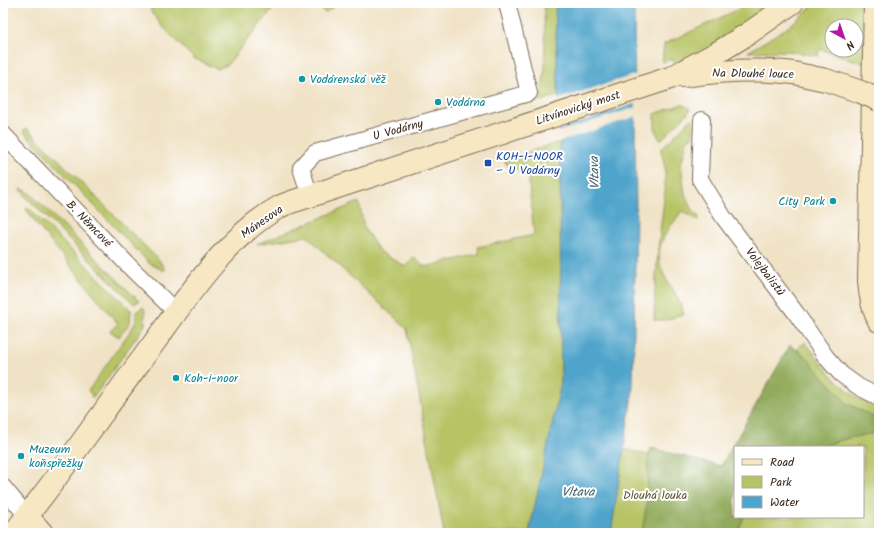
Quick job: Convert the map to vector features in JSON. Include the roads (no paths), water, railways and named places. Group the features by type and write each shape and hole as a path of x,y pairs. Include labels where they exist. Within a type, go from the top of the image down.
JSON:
{"main road":[{"path":"665,79 724,49 749,34 792,3"},
{"path":"875,3 869,281 873,307 879,322"},
{"name":"Na Dlouhé louce","path":"665,79 707,72 760,71 793,73 826,80 879,100"},
{"name":"Litvínovický most","path":"496,135 665,79"},
{"name":"Mánesova","path":"14,533 176,312 217,260 256,223 281,206 496,135"},
{"path":"27,516 42,533"}],"street":[{"name":"U Vodárny","path":"310,196 300,168 315,154 529,93 507,3"},
{"name":"Volejbalistů","path":"702,120 700,179 724,218 796,313 826,357 847,378 859,387 879,397"},
{"name":"B. Němcové","path":"3,134 132,270 176,312"},
{"path":"3,487 27,516"}],"water":[{"name":"Vltava","path":"555,3 634,3 636,211 633,389 611,533 529,533 561,383 560,142"}],"place":[{"name":"Vodárenská věž","path":"302,79"},
{"name":"Vodárna","path":"438,102"},
{"name":"KOH-I-NOOR – U Vodárny","path":"488,163"},
{"name":"City Park","path":"833,201"},
{"name":"Koh-i-noor","path":"176,378"},
{"name":"Muzeum koňspřežky","path":"21,456"}],"park label":[{"name":"Dlouhá louka","path":"655,495"}]}
